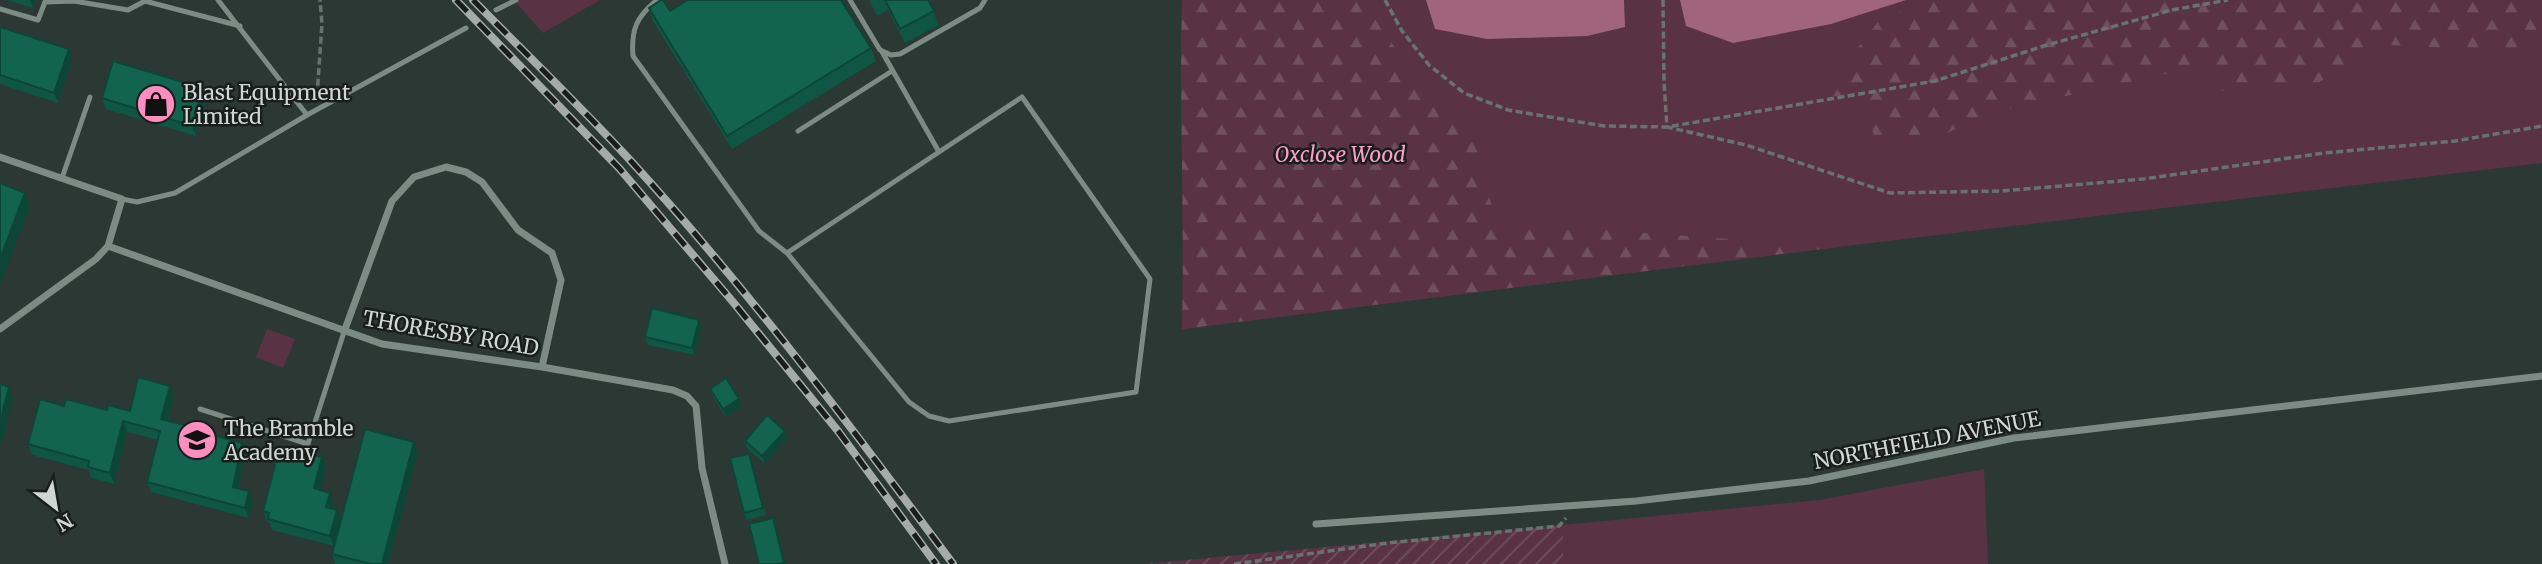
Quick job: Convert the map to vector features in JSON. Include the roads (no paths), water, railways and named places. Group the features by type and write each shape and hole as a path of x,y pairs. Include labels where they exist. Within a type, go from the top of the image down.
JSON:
{"street":[{"path":"0,157 122,199 108,246 96,259 0,329"},
{"path":"344,332 392,201 414,177 446,167 466,172 482,182 518,230 552,253 561,280 542,367"},
{"name":"THORESBY ROAD","path":"108,246 382,344 542,367 673,390 687,396 696,405 704,479 725,564"},
{"name":"NORTHFIELD AVENUE","path":"1316,524 1636,500 1809,481 2014,438 2542,376"}],"lane":[{"path":"0,9 38,20 45,2 74,1 128,10 145,0 240,26"},
{"path":"218,0 307,115"},
{"path":"496,10 516,0"},
{"path":"657,0 640,16 632,37 633,56 759,231 787,253 909,402 929,416 948,421 1136,392 1150,279 1022,97 787,253"},
{"path":"850,0 939,152"},
{"path":"880,50 891,55 901,54 980,8 985,0"},
{"path":"122,199 137,202 175,193 307,115 466,28"},
{"path":"798,131 892,71"},
{"path":"62,178 90,97"},
{"path":"200,409 308,443 344,332"}],"railway":[{"path":"456,0 619,168 838,431 936,564"},
{"path":"473,0 610,139 715,257 836,409 953,564"}],"place":[{"name":"Blast Equipment Limited","path":"156,104"},
{"name":"The Bramble Academy","path":"197,440"}],"park label":[{"name":"Oxclose Wood","path":"1340,154"}]}
